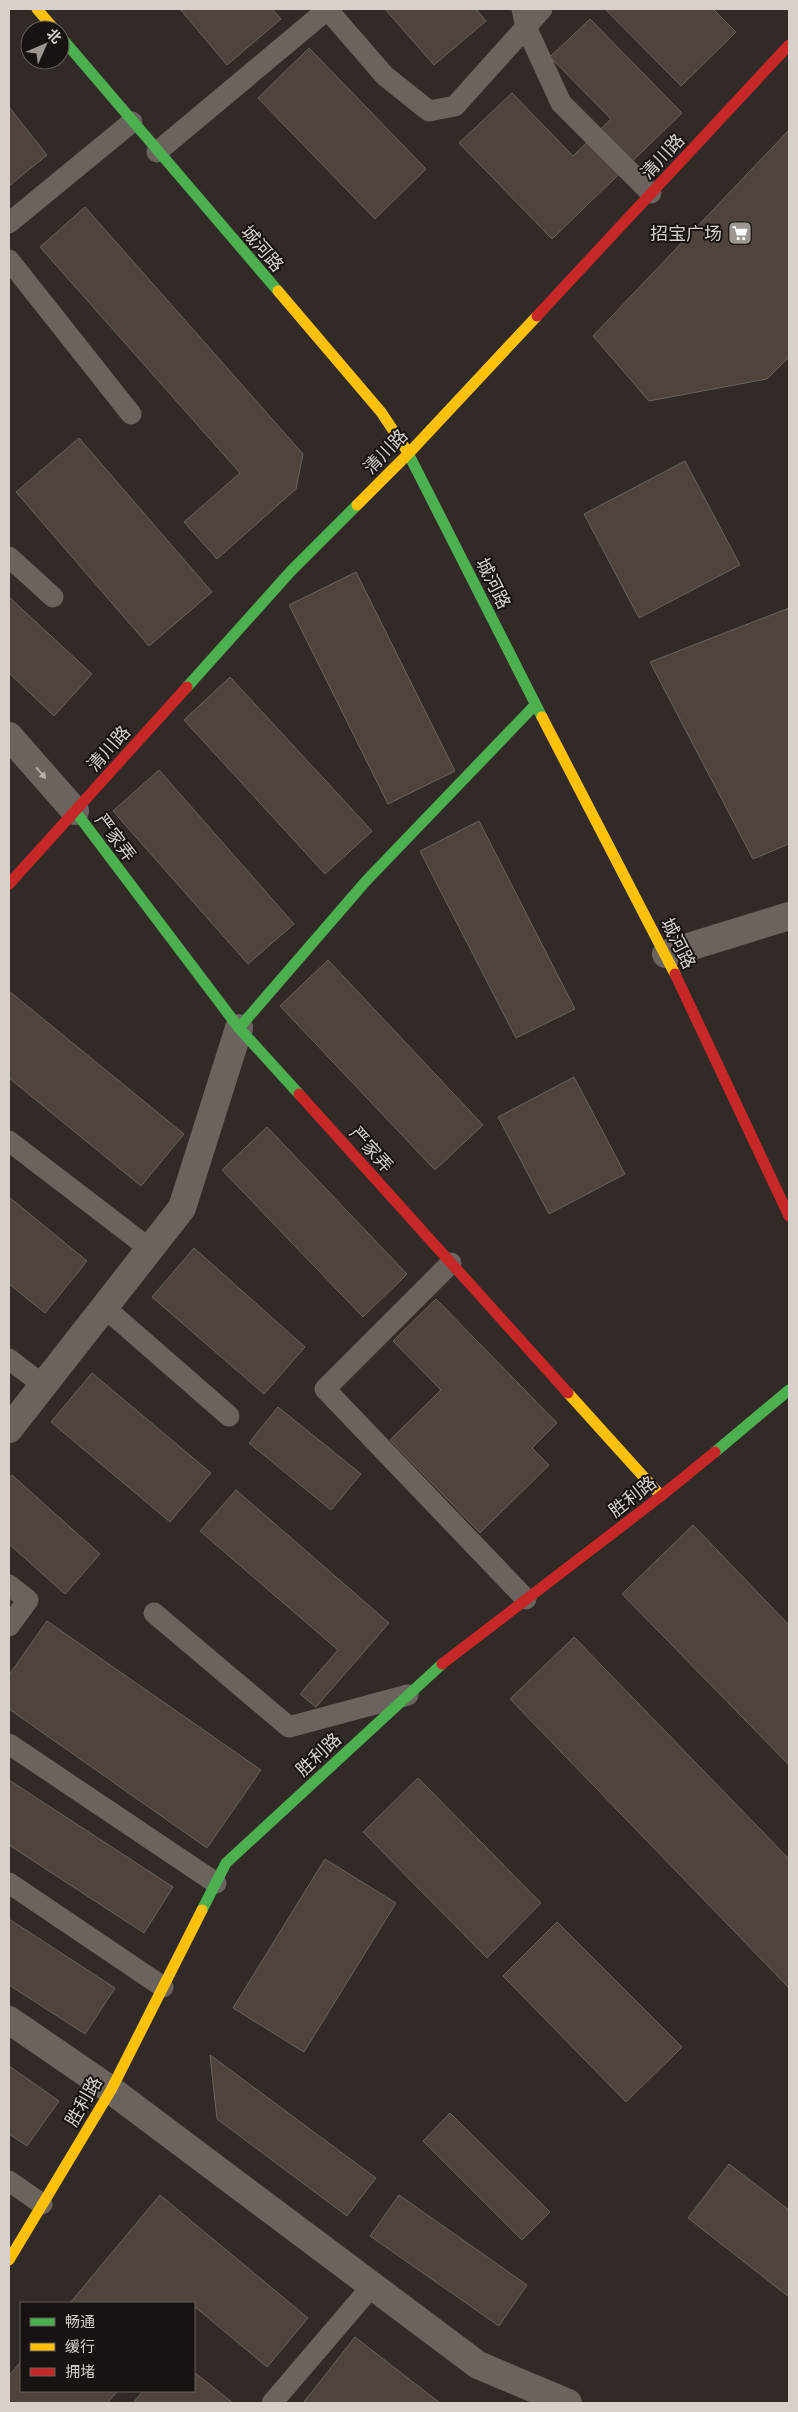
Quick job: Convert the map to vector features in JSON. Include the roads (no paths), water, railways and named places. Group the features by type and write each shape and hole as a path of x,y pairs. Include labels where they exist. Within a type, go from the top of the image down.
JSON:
{"street":[{"path":"36,9 45,20"},
{"name":"清川路","path":"9,884 291,571 409,453 789,45"},
{"name":"城河路","path":"70,48 381,412 409,453 535,705 666,954 789,1216"},
{"path":"9,1429 182,1208 239,1028 366,881 535,705"},
{"path":"9,736 74,811"},
{"name":"严家弄","path":"74,811 239,1028 661,1496"},
{"path":"666,954 789,916"},
{"name":"胜利路","path":"9,2260 111,2090 226,1863 449,1657 661,1496 789,1390"},
{"path":"9,2020 111,2090 478,2365 568,2403"}],"lane":[{"path":"157,152 327,9 385,76 429,111 456,106 524,18 542,9"},
{"path":"524,18 561,103 651,193"},
{"path":"9,223 132,122"},
{"path":"9,260 131,414"},
{"path":"9,557 53,597"},
{"path":"9,1141 150,1249"},
{"path":"450,1263 325,1389 526,1599"},
{"path":"104,1307 229,1416"},
{"path":"9,1359 43,1385"},
{"path":"9,1585 28,1600 9,1626"},
{"path":"154,1613 288,1727 408,1695"},
{"path":"9,1744 216,1883"},
{"path":"9,1883 163,1987"},
{"path":"9,2181 42,2204"},
{"path":"272,2403 372,2286"}],"place":[{"name":"招宝广场","path":"740,233"}]}
